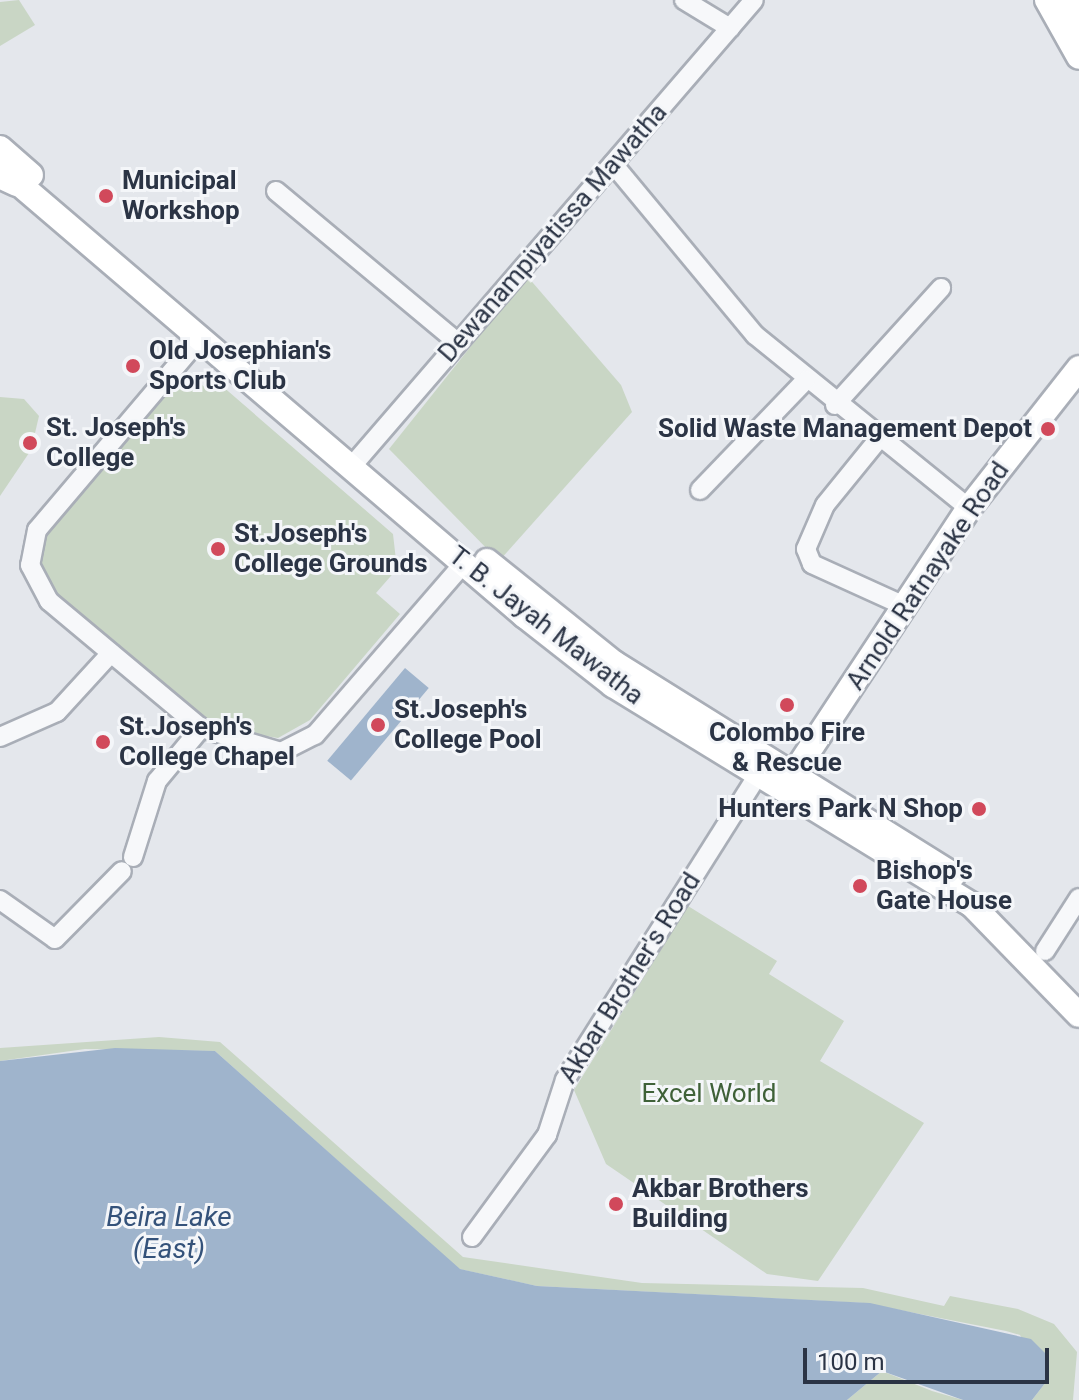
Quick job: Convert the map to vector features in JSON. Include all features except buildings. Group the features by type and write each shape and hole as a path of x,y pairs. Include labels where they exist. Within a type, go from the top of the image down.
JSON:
{"main road":[{"path":"1047,0 1079,57"},
{"path":"1066,0 1079,22"},
{"name":"T. B. Jayah Mawatha","path":"0,148 357,461 464,563 613,685 764,766"},
{"name":"T. B. Jayah Mawatha","path":"6,175 200,338 614,663 992,920 1079,1015"},
{"name":"Arnold Ratnayake Road","path":"788,782 907,607 969,508 1079,368"},
{"name":"T. B. Jayah Mawatha","path":"788,782 980,892 1045,951 1079,991"}],"street":[{"path":"684,0 730,28"},
{"name":"Dewanampiyatissa Mawatha","path":"357,461 754,0"},
{"path":"613,164 755,335 877,441 969,508"},
{"path":"276,191 457,342"},
{"path":"835,405 941,288"},
{"path":"200,338 50,513 30,551 39,588 111,653 201,728 263,750 299,747 464,563"},
{"path":"700,490 806,380"},
{"path":"877,441 825,505 806,549 812,564 907,607"},
{"path":"0,737 57,712 111,653"},
{"path":"0,900 55,939 128,864 157,781 201,728"},
{"name":"Akbar Brother's Road","path":"472,1237 547,1135 565,1080 764,766"},
{"path":"1045,951 1079,898"}],"green space":[{"path":"19,0 35,25 0,46 0,2"},
{"path":"527,276 621,385 632,412 499,561 389,449"},
{"name":"St.Joseph's College Grounds","path":"181,369 206,388 214,379 393,534 397,569 376,593 400,614 310,720 278,738 217,728 176,700 49,591 41,575 43,541 54,523"},
{"path":"0,397 24,399 39,416 31,450 0,496"},
{"name":"Excel World","path":"688,906 777,961 769,974 844,1021 820,1061 924,1123 818,1281 767,1274 606,1164 574,1090"},
{"path":"159,1037 220,1042 463,1257 642,1283 863,1288 944,1306 950,1296 1018,1309 1054,1324 1077,1352 1073,1400 1032,1400 1046,1382 1020,1335 1006,1331 864,1303 537,1286 459,1269 215,1051 85,1049 0,1061 0,1048"},
{"path":"882,1371 932,1391 963,1400 847,1400"}],"water":[{"name":"St.Joseph's College Pool","path":"405,668 429,688 351,781 327,761"},
{"name":"Beira Lake (East)","path":"115,1048 215,1051 460,1269 537,1286 870,1303 1031,1339 1048,1356 1046,1382 1032,1400 963,1400 882,1371 847,1400 0,1400 0,1061"}],"place":[{"name":"Municipal Workshop","path":"106,196"},
{"name":"Old Josephian's Sports Club","path":"133,366"},
{"name":"Solid Waste Management Depot","path":"1048,429"},
{"name":"St. Joseph's College","path":"30,443"},
{"name":"St.Joseph's College Grounds","path":"218,549"},
{"name":"Colombo Fire & Rescue","path":"787,705"},
{"name":"St.Joseph's College Pool","path":"378,725"},
{"name":"St.Joseph's College Chapel","path":"103,742"},
{"name":"Hunters Park N Shop","path":"979,809"},
{"name":"Bishop's Gate House","path":"860,886"},
{"name":"Akbar Brothers Building","path":"616,1204"}]}
